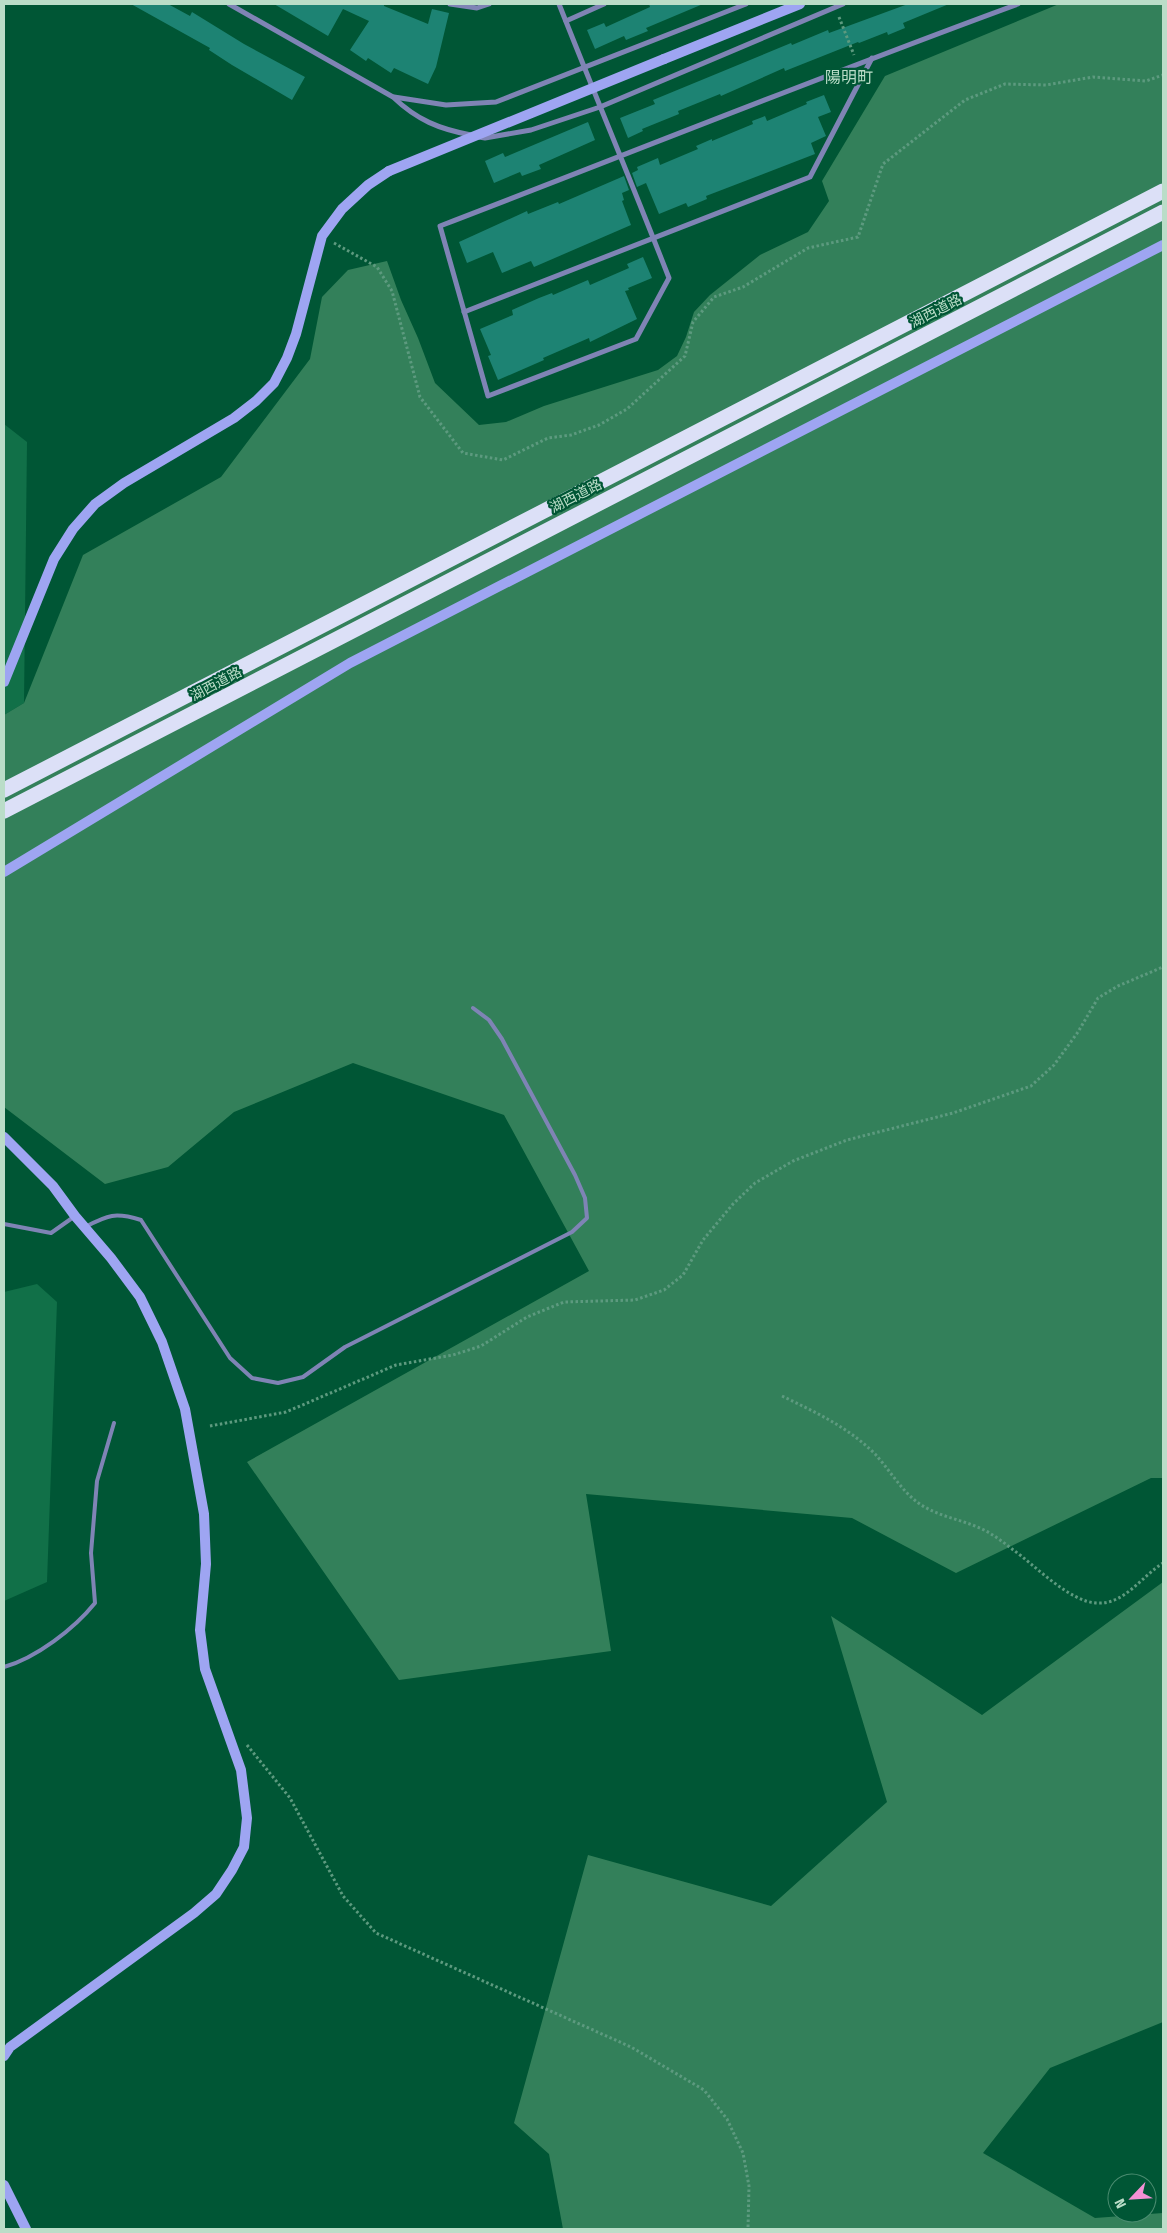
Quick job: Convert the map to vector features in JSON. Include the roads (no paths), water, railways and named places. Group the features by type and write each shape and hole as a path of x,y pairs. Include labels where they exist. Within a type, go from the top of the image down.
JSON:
{"highway":[{"name":"湖西道路","path":"4,790 1163,191"},
{"name":"湖西道路","path":"4,812 1163,212"}],"street":[{"path":"229,4 393,97 409,113 445,130 485,138 531,130 600,107 843,4"},
{"path":"450,4 477,8 489,4"},
{"path":"559,4 584,68 600,107 620,157 669,278 636,339 488,396 440,226 620,157 872,57 1018,4"},
{"path":"566,21 604,4"},
{"path":"393,97 446,105 496,102 746,4"},
{"path":"4,682 54,559 73,529 94,504 124,483 234,418 256,401 274,383 287,358 296,334 322,236 342,209 368,185 389,170 800,4"},
{"path":"464,312 810,177 872,57"},
{"path":"4,872 350,663 1163,245"},
{"path":"4,1137 53,1186 75,1216 111,1258 140,1297 162,1342 185,1409 204,1514 206,1564 200,1630 205,1669 241,1770 247,1818 244,1847 216,1894 194,1913 10,2047 4,2056"},
{"path":"4,2184 26,2229"}],"lane":[{"path":"85,1228 108,1215 123,1214 141,1220 230,1358 252,1378 278,1383 303,1377 346,1347 572,1232 588,1218 585,1198 575,1175 502,1039 489,1020 473,1008"},
{"path":"4,1224 51,1233 75,1216"},
{"path":"4,1667 20,1662 80,1622 95,1603 91,1553 97,1481 114,1423"}],"district":[{"name":"陽明町","path":"849,77"}]}
